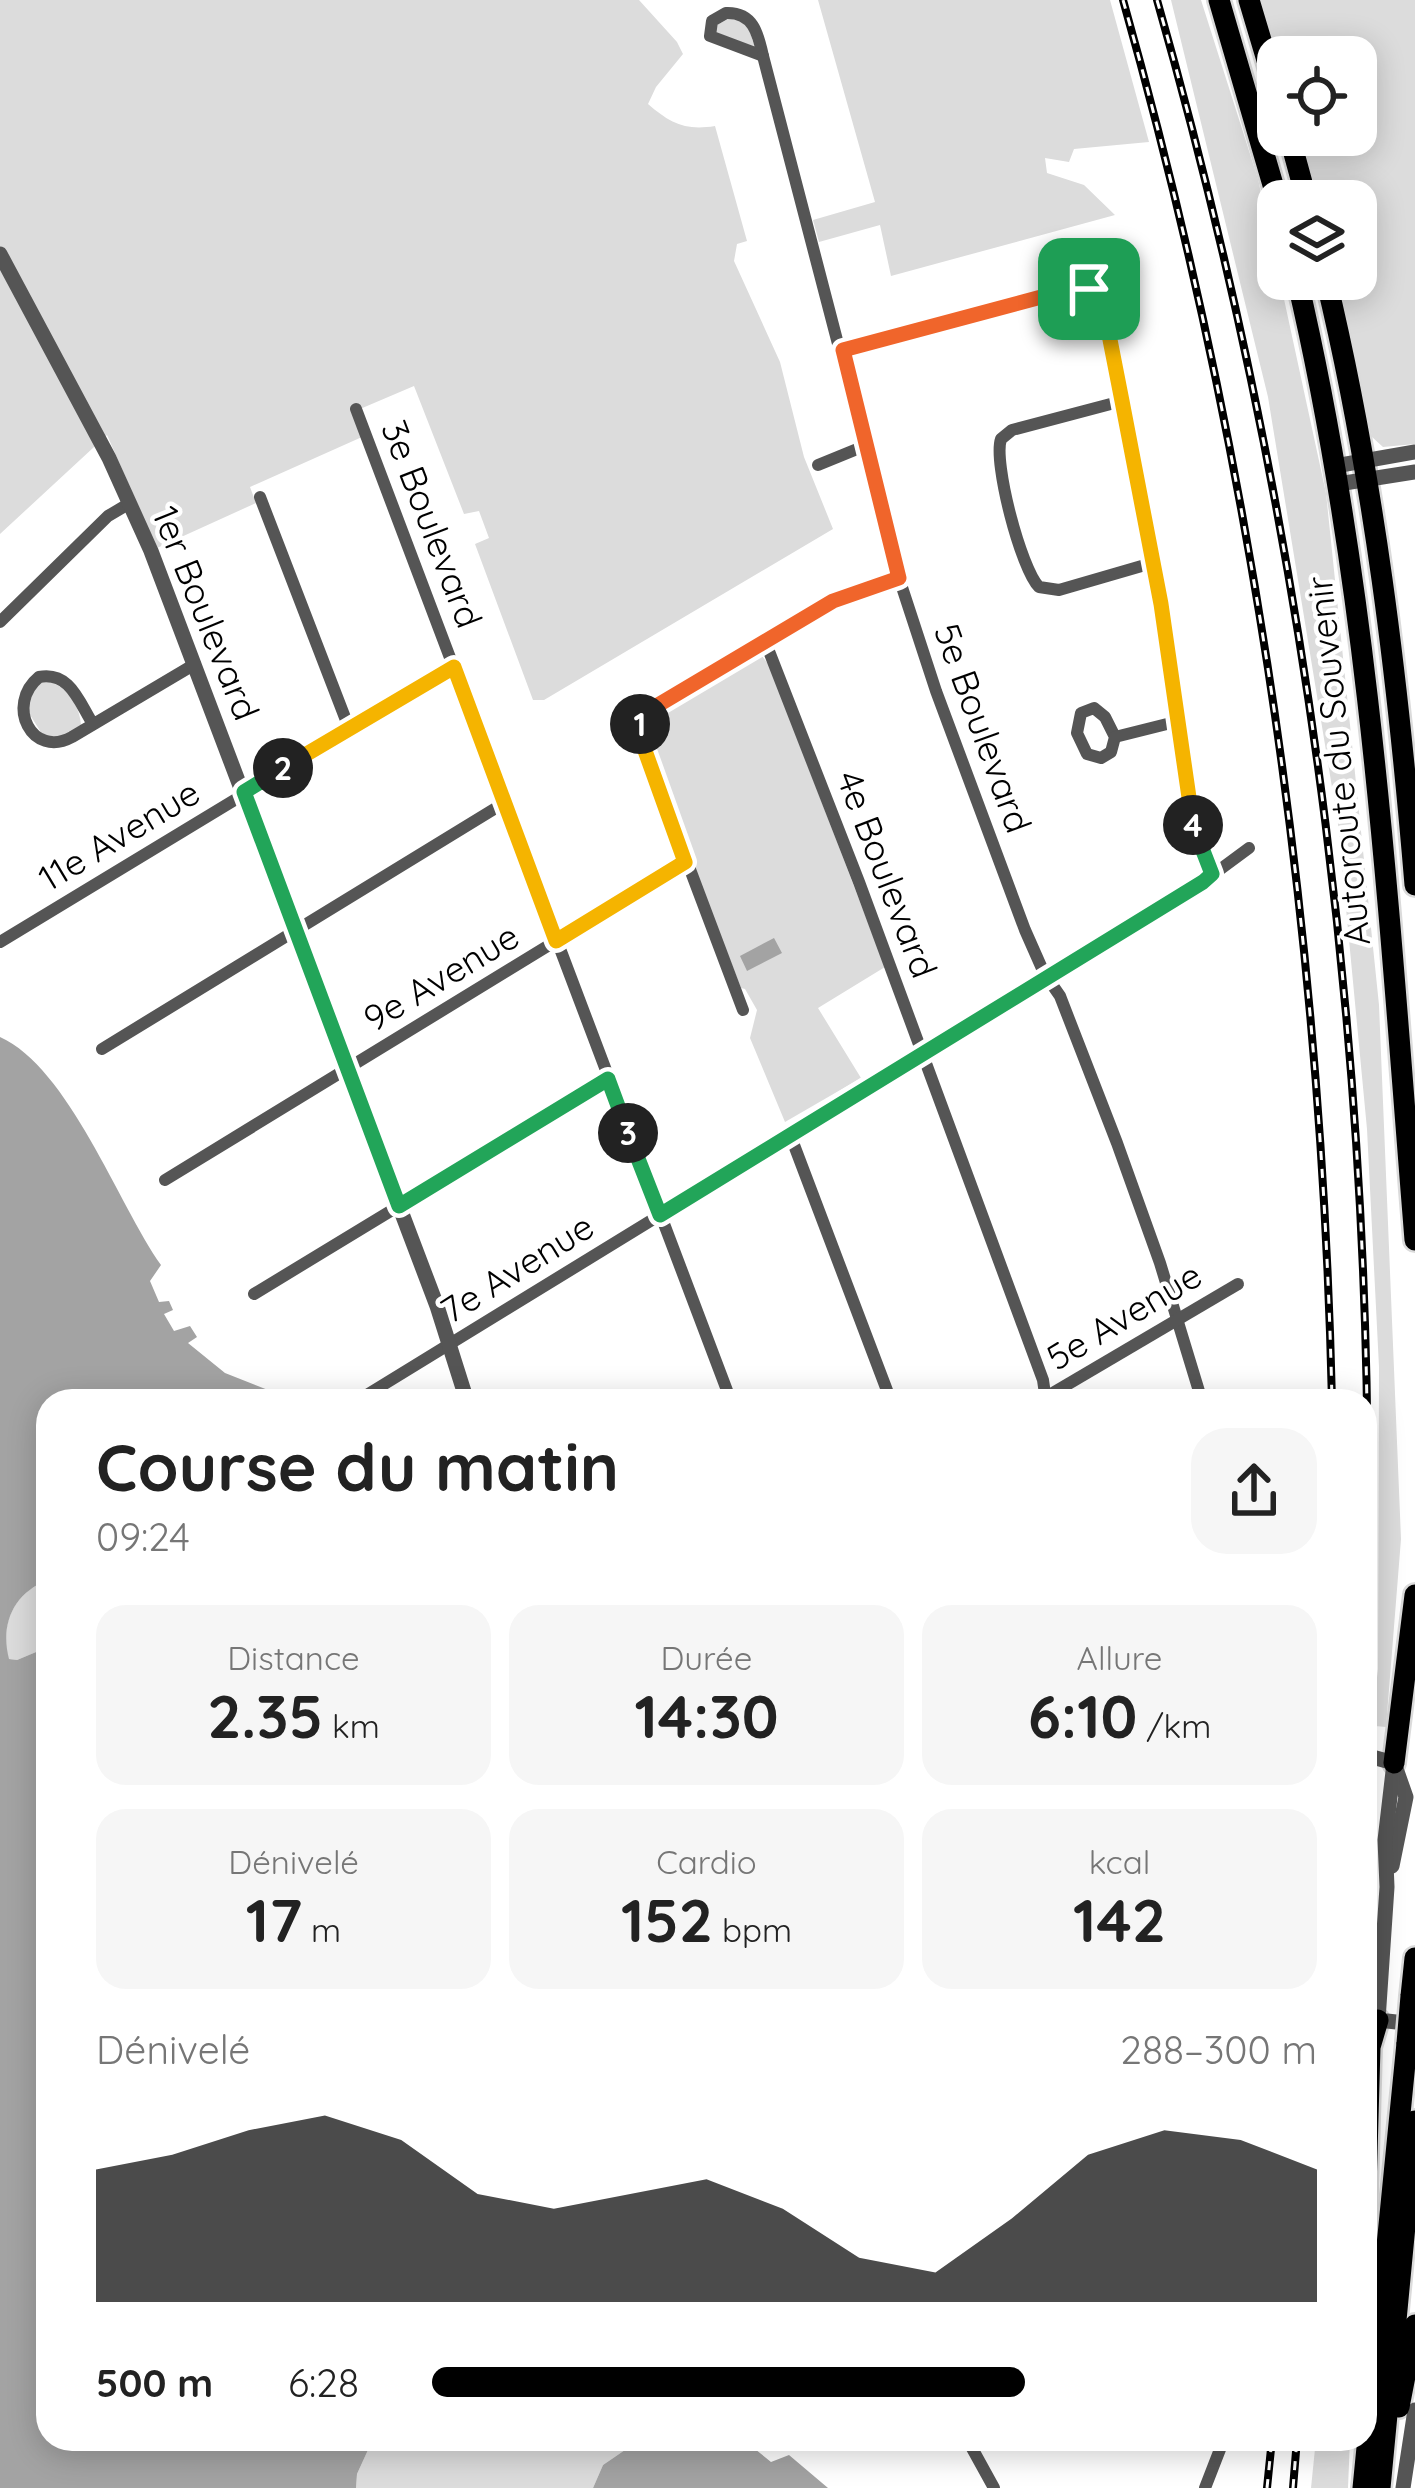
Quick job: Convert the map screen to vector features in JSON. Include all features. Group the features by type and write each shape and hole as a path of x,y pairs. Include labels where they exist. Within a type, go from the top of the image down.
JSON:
{"highway":[{"path":"1219,0 1272,180"},
{"path":"1249,0 1260,36"},
{"name":"Autoroute du Souvenir","path":"1301,300 1337,475 1373,734 1415,1240"},
{"name":"Autoroute du Souvenir","path":"1331,300 1366,470 1389,618 1415,885"},
{"path":"1394,1763 1415,1595"},
{"path":"1377,2350 1415,1958"},
{"path":"1380,2480 1415,2121"},
{"path":"1380,2480 1415,2325"},
{"path":"1363,2488 1366,2451"}],"street":[{"path":"732,12 747,17 758,34 763,56 713,38 712,21 732,12"},
{"name":"5e Boulevard","path":"763,56 899,578 1025,930 1060,996 1117,1143 1198,1389"},
{"name":"1er Boulevard","path":"0,254 130,502 244,792 451,1344 464,1389"},
{"path":"843,350 1071,289 1098,294 1152,563 1195,832 1212,874"},
{"path":"1122,401 1012,430 1001,439 999,461 1027,568 1039,586 1059,590 1152,563"},
{"name":"3e Boulevard","path":"356,409 726,1389"},
{"path":"818,465 867,445"},
{"path":"1337,475 1415,452"},
{"path":"1366,470 1415,472"},
{"path":"260,497 349,728"},
{"path":"0,622 107,516 130,502"},
{"path":"742,1010 639,734 648,711 833,601 899,578"},
{"name":"4e Boulevard","path":"765,641 923,1054 1043,1389"},
{"path":"92,724 68,684 57,676 39,677 24,694 26,722 46,742 64,742 195,664"},
{"name":"11e Avenue","path":"0,943 454,667"},
{"path":"1115,737 1179,721"},
{"path":"102,1049 504,803"},
{"name":"7e Avenue","path":"377,1389 1048,979 1249,848"},
{"name":"9e Avenue","path":"165,1180 685,862"},
{"path":"254,1294 608,1079"},
{"path":"786,1138 794,1144 886,1389"},
{"name":"5e Avenue","path":"1062,1389 1238,1284"},
{"path":"1377,1759 1394,1763"},
{"path":"1394,1763 1385,1840 1387,1887 1378,2020 1411,2034"},
{"path":"1387,1887 1406,1797 1394,1763"},
{"path":"1377,1772 1389,1803"},
{"path":"1403,2488 1415,2410"},
{"path":"973,2451 991,2484"},
{"path":"1205,2488 1219,2451"}],"shaded area":[{"path":"0,0 639,0 683,54 648,104 678,124 715,126 747,241 737,244 734,261 780,362 804,457 833,529 544,700 533,700 475,544 489,538 479,511 464,514 414,386 350,409 362,437 250,487 256,503 157,548 107,435 0,534"},
{"path":"818,0 1110,0 1149,142 1074,149 1069,162 1045,158 1047,173 1084,185 1115,215 891,276 880,225 819,242 813,220 875,202"},
{"path":"1171,0 1201,0 1258,179 1257,300 1284,300 1326,493 1379,1005 1401,1539 1386,1727 1377,1726 1379,1367 1367,1129 1338,824 1268,397"},
{"path":"1260,0 1415,0 1415,444 1383,447 1372,437 1341,300 1377,300 1377,180 1311,180 1304,156 1377,156 1377,36 1270,36"},
{"path":"732,17 747,24 755,47 717,34 715,26"},
{"path":"752,655 762,656 769,665 885,967 818,1008 861,1078 785,1122 750,1038 757,1010 741,988 644,730 653,714"},
{"path":"42,681 64,690 77,709 81,725 60,738 42,734 27,710 32,690"},
{"path":"774,938 782,953 747,971 740,956"},
{"path":"0,1037 25,1053 48,1077 90,1140 161,1265 150,1281 159,1302 169,1301 173,1310 164,1314 174,1331 190,1326 197,1337 188,1343 225,1373 266,1389 36,1389 36,1586 18,1602 6,1634 9,1659 36,1652 36,2451 368,2451 356,2488 0,2488"},
{"path":"36,1586 36,1652 8,1659 8,1622"},
{"path":"368,2451 623,2451 603,2465 593,2488 356,2488"},
{"path":"623,2451 757,2451 771,2462 789,2455 828,2488 593,2488 603,2465"},
{"path":"1315,2451 1350,2451 1348,2488 1311,2488"}],"railway":[{"path":"1123,0 1209,345 1272,694 1313,1046 1332,1389"},
{"path":"1157,0 1211,203 1257,409 1295,616 1326,824 1348,1033 1366,1389"},
{"path":"1267,2488 1271,2451"},
{"path":"1293,2488 1296,2451"}],"route":[{"path":"1071,289 1089,289 1103,304 1161,604 1195,832 1212,874 660,1215 608,1079 399,1206 244,792 454,667 556,941 685,862 639,734 644,715 824,605 899,578 843,350 1071,289"}]}
